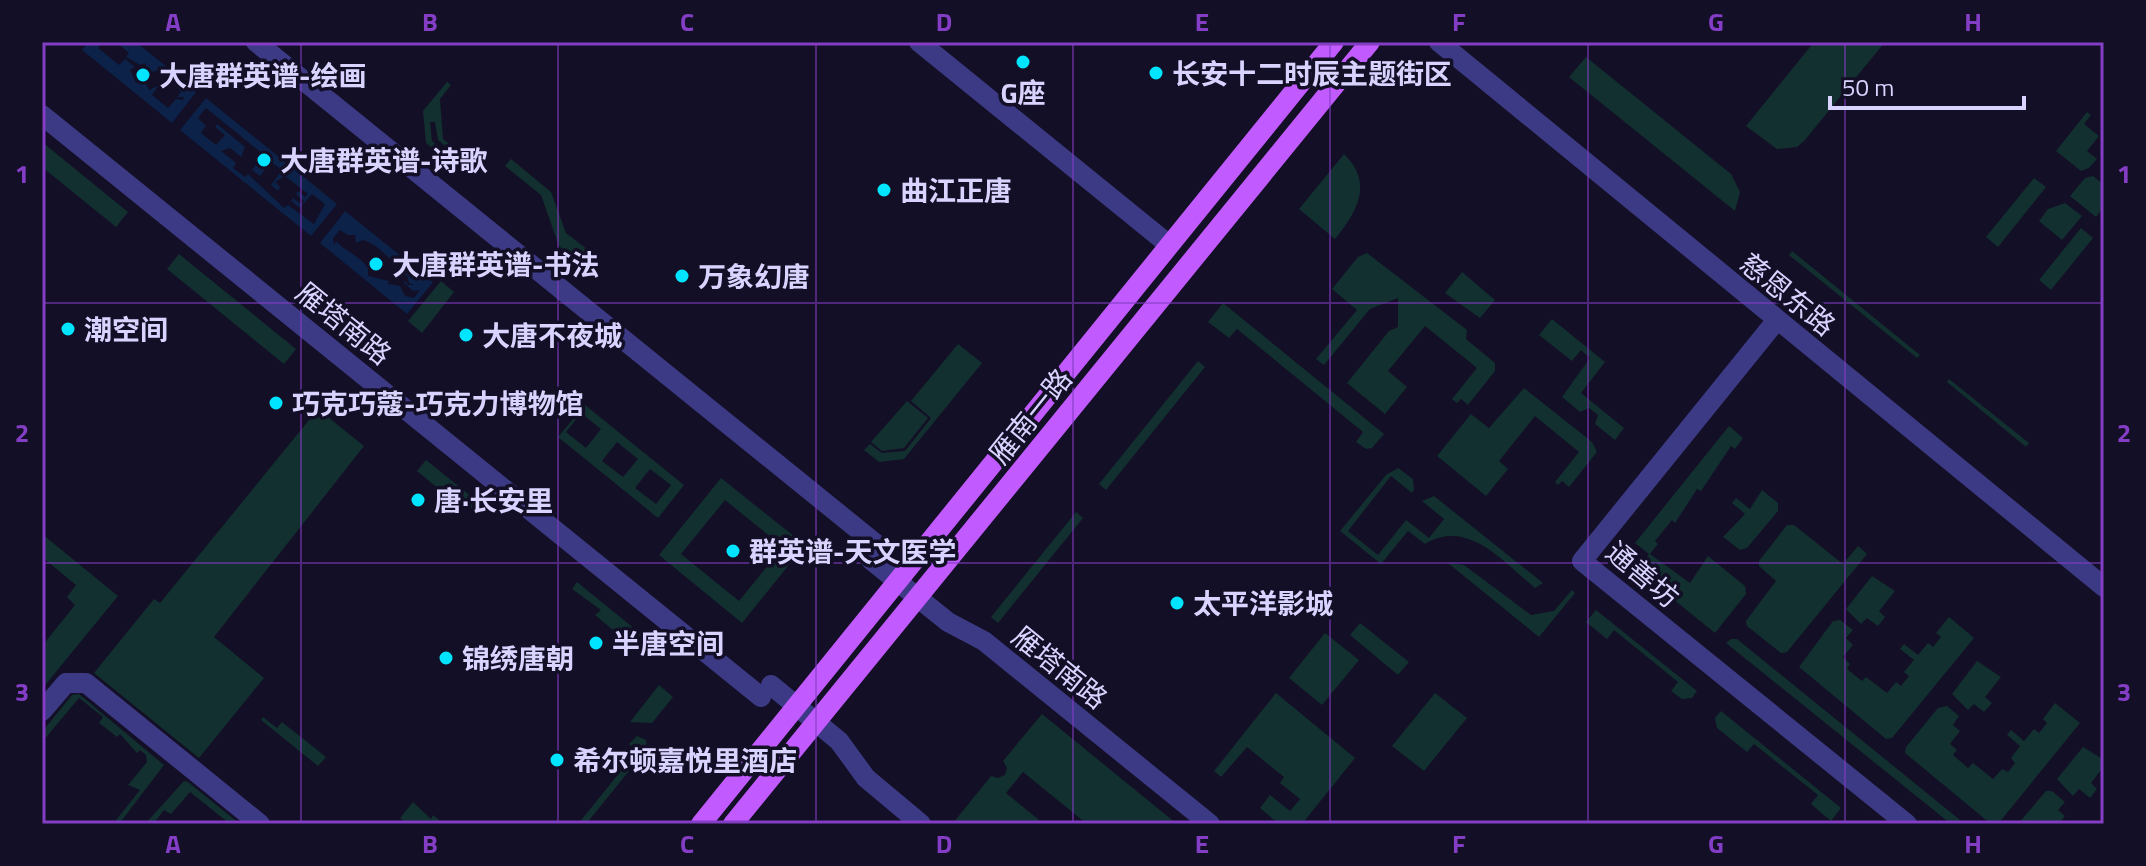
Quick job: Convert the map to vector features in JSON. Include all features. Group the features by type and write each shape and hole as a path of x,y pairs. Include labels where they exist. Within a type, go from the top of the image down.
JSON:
{"main road":[{"name":"雁南一路","path":"701,824 1334,42"},
{"name":"雁南一路","path":"733,824 1370,42"}],"street":[{"name":"雁塔南路","path":"256,42 876,554 898,582 948,622 984,641 1210,824"},
{"path":"919,42 1168,244"},
{"name":"慈恩东路","path":"1439,42 2104,587"},
{"name":"雁塔南路","path":"42,115 766,691 797,706 847,750 866,778 921,824"},
{"name":"通善坊","path":"1776,321 1582,561 1907,824"},
{"path":"42,711 66,683 86,683 260,824"}],"green space":[{"path":"1814,42 1885,42 1805,140 1797,147 1777,149 1746,126"},
{"path":"1586,57 1731,174 1740,192 1735,211 1569,77"},
{"path":"447,82 451,85 440,99 443,139 456,149 453,152 438,140 435,122 430,122 432,141 450,156 447,159 426,143 423,111"},
{"path":"2087,112 2091,115 2084,124 2099,136 2087,151 2097,159 2081,171 2056,151"},
{"path":"42,142 128,212 116,227 42,167"},
{"path":"1344,154 1358,176 1359,197 1350,218 1335,239 1299,209"},
{"path":"511,159 551,192 566,233 587,249 578,261 559,246 541,195 505,166"},
{"path":"2093,176 2104,185 2104,207 2096,217 2070,196 2085,178"},
{"path":"2034,178 2046,187 1998,247 1986,237"},
{"path":"2065,203 2082,216 2062,240 2039,221 2048,209"},
{"path":"2081,228 2093,238 2051,290 2039,280"},
{"path":"1792,251 1920,355 1917,358 1789,255"},
{"path":"1367,253 1467,330 1466,339 1495,363 1495,371 1468,405 1461,399 1457,403 1452,399 1477,368 1425,326 1388,371 1407,387 1385,414 1347,383 1389,331 1398,327 1398,298 1370,309 1324,365 1316,359 1357,310 1332,289 1358,257"},
{"path":"179,254 296,349 284,364 167,269"},
{"path":"1462,272 1495,300 1480,318 1445,293"},
{"path":"441,281 454,292 422,333 408,321"},
{"path":"1223,303 1384,434 1372,448 1366,449 1356,442 1363,432 1237,329 1229,338 1208,322"},
{"path":"1552,319 1605,362 1581,393 1624,428 1615,440 1595,424 1598,415 1589,408 1580,412 1562,397 1590,358 1581,350 1572,361 1539,335"},
{"path":"958,344 982,363 904,459 879,462 864,450 870,444 882,453 905,451 931,418 911,401"},
{"path":"1198,361 1205,367 1106,490 1099,484"},
{"path":"1949,379 2029,443 2026,447 1947,382"},
{"path":"1524,388 1592,442 1597,452 1569,487 1562,481 1558,485 1555,482 1579,452 1535,416 1499,461 1508,469 1486,496 1437,456 1471,414 1489,428"},
{"path":"907,401 928,418 904,448 882,451 871,442"},
{"path":"585,405 684,485 658,518 558,437","holes":["581,413 601,429 586,448 566,432","617,442 638,459 623,477 602,461","650,469 671,485 656,504 635,488"]},
{"path":"318,409 364,446 214,637 264,678 199,758 94,673 154,599 160,603"},
{"path":"1729,426 1743,438 1735,449 1731,446 1701,491 1697,489 1675,523 1672,520 1655,541 1658,544 1650,554 1690,583 1708,556 1745,586 1746,594 1715,633 1637,570 1649,554 1635,543"},
{"path":"426,460 482,505 476,512 450,488 446,495 417,471"},
{"path":"1398,468 1413,479 1412,493 1391,476 1348,531 1378,555 1406,520 1429,538 1444,519 1422,501 1434,496 1543,583 1535,588 1484,546 1456,536 1441,537 1425,544 1408,531 1381,564 1340,531 1386,475"},
{"path":"721,478 805,545 742,623 659,555","holes":["725,500 783,547 739,601 681,554"]},
{"path":"1762,490 1778,503 1778,511 1747,548 1740,550 1723,537 1745,514 1732,503 1736,498 1750,509"},
{"path":"1076,512 1083,518 998,623 991,617"},
{"path":"1787,525 1794,525 1843,564 1858,546 1867,554 1787,652 1781,653 1747,626 1746,621 1776,581 1759,566 1759,561"},
{"path":"42,534 118,596 42,689 42,646 75,605 67,597 76,585 42,557"},
{"path":"1448,563 1464,565 1531,615 1554,611 1572,590 1575,593 1539,637"},
{"path":"1872,576 1895,591 1879,611 1885,617 1878,626 1867,618 1861,624 1846,609"},
{"path":"577,582 646,638 637,650 595,615 601,610 572,589"},
{"path":"1596,610 1697,691 1692,698 1682,699 1671,691 1678,682 1614,630 1607,639 1586,622"},
{"path":"1949,617 1974,638 1892,738 1886,739 1799,667 1833,621 1840,620 1853,630 1846,638 1853,645 1843,657 1850,664 1847,669 1862,681 1866,677 1887,693 1896,682 1901,686 1909,676 1904,672 1914,660 1900,649 1904,644 1918,655 1928,643 1933,647 1941,637 1936,633"},
{"path":"1360,623 1409,662 1398,675 1350,635"},
{"path":"1325,633 1359,660 1322,705 1289,678"},
{"path":"1737,639 1965,824 1951,824 1726,643"},
{"path":"1977,661 2001,677 1985,697 1992,703 1984,712 1974,704 1968,710 1952,694"},
{"path":"659,685 673,697 652,723 630,722"},
{"path":"1276,693 1355,758 1302,824 1279,824 1260,808 1270,795 1290,811 1300,799 1280,783 1284,777 1247,747 1221,777 1214,771"},
{"path":"1435,693 1467,718 1424,771 1392,746"},
{"path":"79,694 164,765 119,824 113,824 140,790 128,785 147,762 146,755 140,750 137,753 120,734 117,737 99,723 103,717 79,698 42,742 42,732 72,695"},
{"path":"2055,703 2080,723 1998,824 1991,824 1905,753 1906,747 1938,708 1947,706 1959,716 1953,725 1960,731 1950,744 1957,750 1953,755 1968,768 1973,763 1993,779 2002,769 2008,772 2015,763 2011,758 2020,746 2007,735 2011,730 2024,741 2034,729 2039,733 2047,723 2043,719"},
{"path":"1721,711 1841,808 1831,821 1811,804 1818,795 1754,744 1747,752 1717,728 1715,718"},
{"path":"1042,714 1177,824 1087,824 1023,772 1006,793 1044,824 953,823 991,776 998,778 1005,775 1007,768 1003,761"},
{"path":"263,717 277,728 282,722 326,757 318,766 261,720"},
{"path":"637,736 646,740 647,749 586,824 578,824 637,751 629,744"},
{"path":"2083,747 2104,760 2104,766 2091,783 2097,789 2090,798 2079,789 2073,796 2057,779"},
{"path":"184,781 240,824 230,824 190,792 171,814 164,810 153,824 145,824"},
{"path":"2046,791 2052,791 2065,802 2058,810 2065,816 2059,824 2018,824"},
{"path":"413,802 431,819 433,815 444,824 407,824 400,818"}],"water":[{"path":"88,42 103,42 98,48 119,65 125,59 135,67 130,70 136,83 144,80 149,90 159,85 152,95 168,108 176,99 183,100 184,97 177,97 181,92 158,70 149,73 145,63 140,65 126,57 129,53 116,42 136,42 197,91 172,123 82,50"},
{"path":"206,98 337,204 311,236 180,130","holes":["206,108 269,159 264,166 258,162 252,170 260,176 271,162 282,170 271,185 278,191 280,187 275,182 285,176 308,194 305,197 298,191 296,194 304,201 302,205 293,198 291,201 300,208 312,194 325,204 314,224 288,205 284,208 248,174 245,177 233,168 236,163 221,151 230,148 241,157 245,147 217,124 215,127 225,135 216,145 201,133 206,126 198,118"]},
{"path":"345,211 433,282 407,314 320,243","holes":["340,230 355,235 356,243 363,240 374,245 401,266 400,276 407,275 409,283 414,285 404,283 413,291 420,290 414,298 405,296 400,286 368,276 368,268 360,259 336,241 334,245 333,238"]}],"place":[{"name":"G座","path":"1023,62"},
{"name":"长安十二时辰主题街区","path":"1156,73"},
{"name":"大唐群英谱-绘画","path":"143,75"},
{"name":"大唐群英谱-诗歌","path":"264,160"},
{"name":"曲江正唐","path":"884,190"},
{"name":"大唐群英谱-书法","path":"376,264"},
{"name":"万象幻唐","path":"682,276"},
{"name":"潮空间","path":"68,329"},
{"name":"大唐不夜城","path":"466,335"},
{"name":"巧克巧蔻-巧克力博物馆","path":"276,403"},
{"name":"唐·长安里","path":"418,500"},
{"name":"群英谱-天文医学","path":"733,551"},
{"name":"太平洋影城","path":"1177,603"},
{"name":"半唐空间","path":"596,643"},
{"name":"锦绣唐朝","path":"446,658"},
{"name":"希尔顿嘉悦里酒店","path":"557,760"}]}
